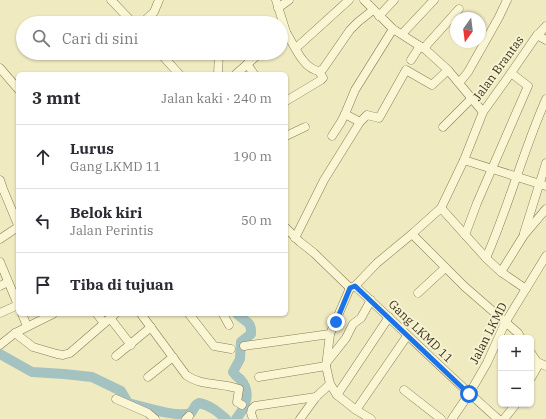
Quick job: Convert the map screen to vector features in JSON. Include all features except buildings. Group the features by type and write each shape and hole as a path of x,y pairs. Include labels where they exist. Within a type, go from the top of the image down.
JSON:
{"street":[{"path":"111,0 126,16"},
{"path":"150,16 154,12 159,0"},
{"path":"279,16 277,4 289,0"},
{"path":"296,48 349,0"},
{"name":"Jalan Brantas","path":"364,0 393,29 422,47 448,70 483,112 537,35 546,26"},
{"path":"319,71 323,69 350,30 358,22 376,13 394,0"},
{"path":"402,34 434,0"},
{"path":"460,83 500,17 506,0"},
{"path":"411,60 459,10"},
{"path":"332,136 345,114 355,90 393,29"},
{"path":"537,35 546,40"},
{"path":"288,39 307,64 313,69 319,71 322,78 288,100"},
{"path":"166,60 177,72"},
{"path":"218,72 219,60"},
{"path":"238,72 252,60"},
{"path":"247,64 253,72"},
{"path":"0,68 16,87"},
{"path":"295,238 324,180 360,122 367,115 380,118 406,70 432,84 448,70"},
{"path":"465,235 477,203 528,86 511,73"},
{"path":"443,127 472,98"},
{"path":"486,258 502,222 516,176 546,99"},
{"path":"371,419 337,396 330,384 326,364 330,334 353,287 377,263 441,208 464,160 483,112"},
{"path":"345,114 360,122"},
{"path":"288,135 305,127"},
{"path":"464,160 542,185"},
{"path":"524,235 542,185 546,163"},
{"path":"0,180 16,221"},
{"path":"441,208 486,258 501,272 526,289"},
{"path":"501,272 524,235 546,209"},
{"path":"0,238 16,227"},
{"name":"Gang LKMD 11","path":"288,230 295,238 353,287 371,300 407,336 498,419"},
{"path":"412,234 445,268 519,335"},
{"name":"Jalan LKMD","path":"452,419 469,394 487,362 505,323 546,256"},
{"path":"0,262 16,299"},
{"path":"418,293 445,268"},
{"path":"0,286 8,282"},
{"path":"259,377 326,364 346,338 353,324 361,318 371,300"},
{"path":"0,313 16,304"},
{"path":"23,316 27,326"},
{"path":"0,344 27,326 49,316"},
{"path":"143,316 186,375 192,379 239,389 237,402 242,405"},
{"path":"191,316 214,346 231,349"},
{"path":"224,316 229,325"},
{"path":"337,396 389,317"},
{"path":"15,333 33,347 63,355 70,353 110,319 131,345"},
{"path":"116,356 151,327"},
{"path":"244,346 330,334"},
{"path":"356,410 407,336"},
{"path":"534,356 543,365 534,375"},
{"path":"148,377 173,357"},
{"path":"304,418 316,398 330,384"},
{"path":"404,390 441,419"},
{"path":"253,419 251,413 255,406 316,398"},
{"path":"116,399 151,418"},
{"path":"504,419 514,407"}],"waterway":[{"path":"236,419 243,410 247,394 244,384 233,372 240,359 241,342 251,334 249,324 240,316"},
{"path":"0,354 32,372 92,377 121,391 128,403 178,414 191,413 199,403 217,411 226,419"}],"route":[{"path":"336,322 350,288 355,286 469,394"}]}
